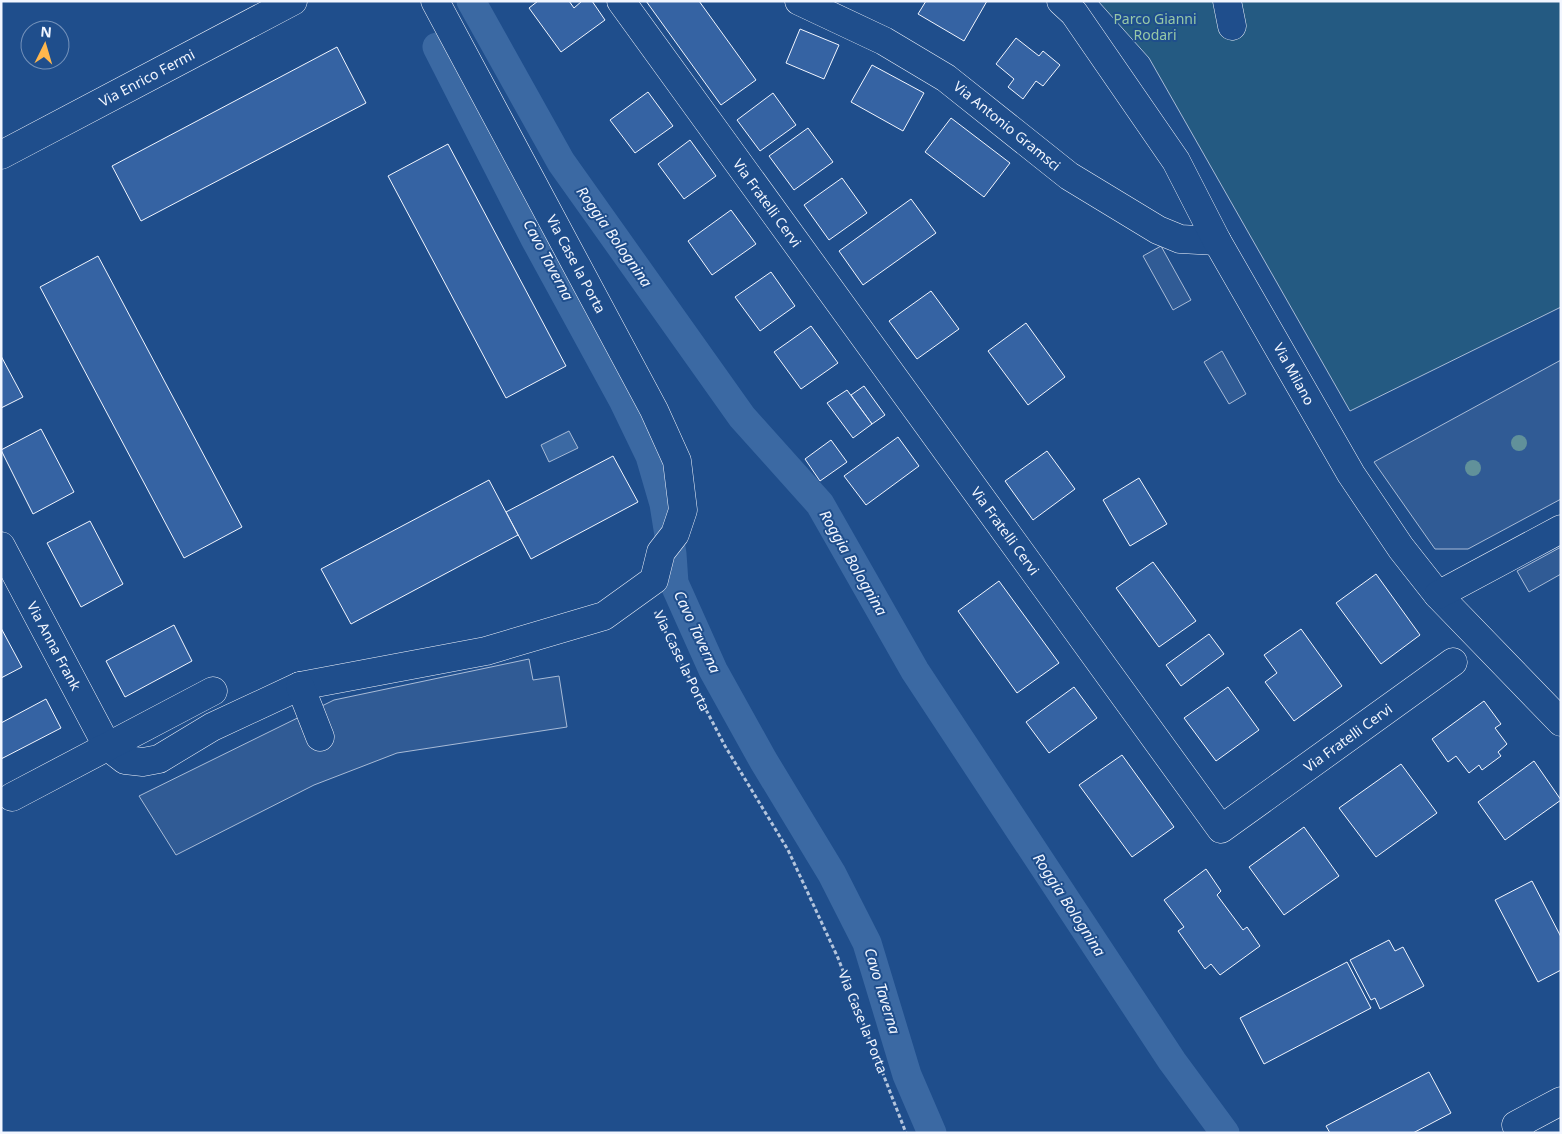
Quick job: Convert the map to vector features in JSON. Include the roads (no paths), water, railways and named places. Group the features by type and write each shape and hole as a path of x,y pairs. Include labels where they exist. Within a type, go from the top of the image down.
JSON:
{"street":[{"name":"Via Enrico Fermi","path":"1,154 293,1"},
{"name":"Via Case la Porta","path":"300,686 486,651 604,616 654,580 683,510 677,461 654,410 435,1"},
{"name":"Via Fratelli Cervi","path":"621,1 1221,829 1453,662"},
{"name":"Via Antonio Gramsci","path":"799,1 884,41 946,78 1069,176 1158,230 1180,239 1217,241"},
{"name":"Via Milano","path":"1061,1 1074,13 1176,161 1217,241 1350,474 1401,548 1438,595 1561,722"},
{"path":"1438,595 1561,529"},
{"name":"Via Anna Frank","path":"1,546 107,746"},
{"path":"107,746 125,760 143,762 159,759 212,727 300,686 320,737"},
{"path":"12,797 212,691"},
{"path":"1520,1133 1516,1124 1561,1102"}],"waterway":[{"name":"Roggia Bolognina","path":"471,1 561,162 742,417 820,504 915,671 1172,1061 1225,1133"},
{"name":"Cavo Taverna","path":"437,47 534,237 623,400 650,456 664,504 672,554 674,583 713,670 763,760 832,874 867,943 907,1075 932,1133"}],"park label":[{"name":"Parco Gianni Rodari","path":"1155,28"}]}
